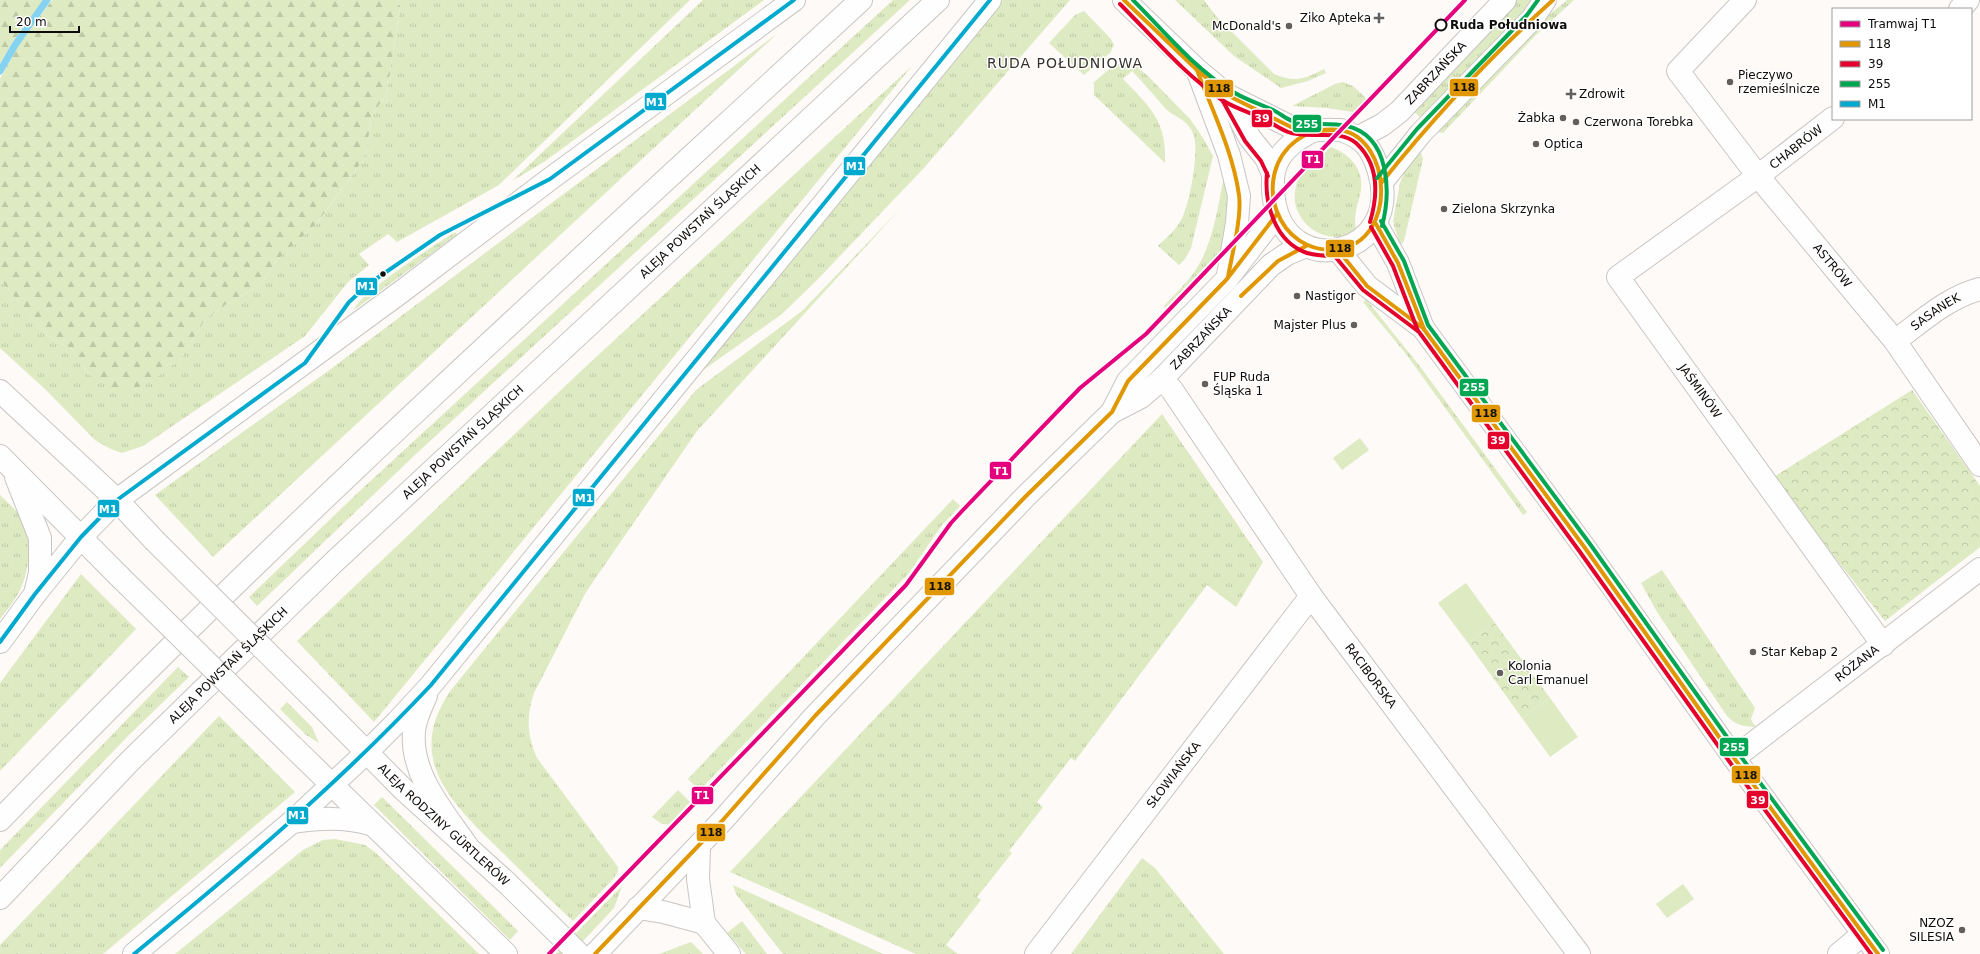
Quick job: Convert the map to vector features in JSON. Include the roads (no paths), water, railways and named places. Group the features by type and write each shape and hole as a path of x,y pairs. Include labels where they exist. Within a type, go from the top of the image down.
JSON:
{"street":[{"path":"0,642 35,594 82,537 117,500 401,292 550,179 794,0"},
{"path":"0,820 146,671 407,420 861,0"},
{"name":"ALEJA POWSTAŃ ŚLĄSKICH","path":"0,898 130,761 333,563 938,0"},
{"path":"134,954 292,822 366,753 431,685 990,0"},
{"path":"1124,0 1197,70 1227,95 1292,127 1313,131 1341,130 1359,137 1373,155 1382,182 1383,200 1376,224 1369,233 1355,244 1338,250 1320,250 1306,246 1286,230 1277,214 1272,180 1278,158 1292,143 1313,131"},
{"name":"ZABRZAŃSKA","path":"1359,137 1382,125 1399,112 1505,0"},
{"path":"1382,182 1421,133 1532,19 1545,0"},
{"name":"ASTRÓW","path":"1745,0 1678,71 1758,176 1895,341 1980,465"},
{"path":"1961,8 1968,0"},
{"path":"1197,70 1229,155 1239,196 1237,223 1227,279"},
{"path":"1227,95 1250,138 1266,158 1273,174"},
{"name":"CHABRÓW","path":"1758,176 1832,119"},
{"name":"JAŚMINÓW","path":"1758,176 1618,277 1882,645"},
{"name":"ZABRZAŃSKA","path":"1112,412 1128,381 1227,279 1277,214"},
{"path":"1376,224 1398,262 1423,328 1589,554 1734,758 1878,954"},
{"name":"ZABRZAŃSKA","path":"595,954 699,846 815,716 1025,497 1112,412 1167,385 1271,265 1287,254 1306,246"},
{"path":"1338,250 1367,286 1423,328"},
{"name":"SASANEK","path":"1895,341 1951,300 1980,289"},
{"name":"RACIBORSKA","path":"1167,385 1311,596 1579,954"},
{"name":"ALEJA RODZINY GÜRTLERÓW","path":"0,391 117,500 154,540 403,790 507,883 580,954"},
{"path":"6,461 120,577 331,785 506,954"},
{"path":"6,461 40,538 40,573 35,594"},
{"name":"RÓŻANA","path":"1734,758 1980,569"},
{"name":"SŁOWIAŃSKA","path":"1036,954 1311,596"},
{"path":"431,685 419,712 414,731 417,759 422,779 467,846"},
{"path":"292,822 328,818 348,819 371,824"},
{"path":"699,846 698,879 704,924 729,954"},
{"path":"638,908 663,912 704,924"},
{"path":"1839,954 1863,934"}],"waterway":[{"path":"0,71 15,45 47,0"}],"tram line":[{"name":"T1","path":"549,954 906,585 951,523 1080,388 1146,334 1465,0"}],"place":[{"name":"Ziko Apteka","path":"1379,18"},
{"name":"Ruda Południowa","path":"1441,25"},
{"name":"McDonald's","path":"1289,26"},
{"name":"Pieczywo rzemieślnicze","path":"1730,82"},
{"name":"Zdrowit","path":"1571,94"},
{"name":"Żabka","path":"1563,118"},
{"name":"Czerwona Torebka","path":"1576,122"},
{"name":"Optica","path":"1536,144"},
{"name":"Zielona Skrzynka","path":"1444,209"},
{"name":"Nastigor","path":"1297,296"},
{"name":"Majster Plus","path":"1354,325"},
{"name":"FUP Ruda Śląska 1","path":"1205,384"},
{"name":"Star Kebap 2","path":"1753,652"},
{"name":"Kolonia Carl Emanuel","path":"1500,673"},
{"name":"NZOZ SILESIA","path":"1962,930"}],"district":[{"name":"RUDA POŁUDNIOWA","path":"1065,63"}]}
